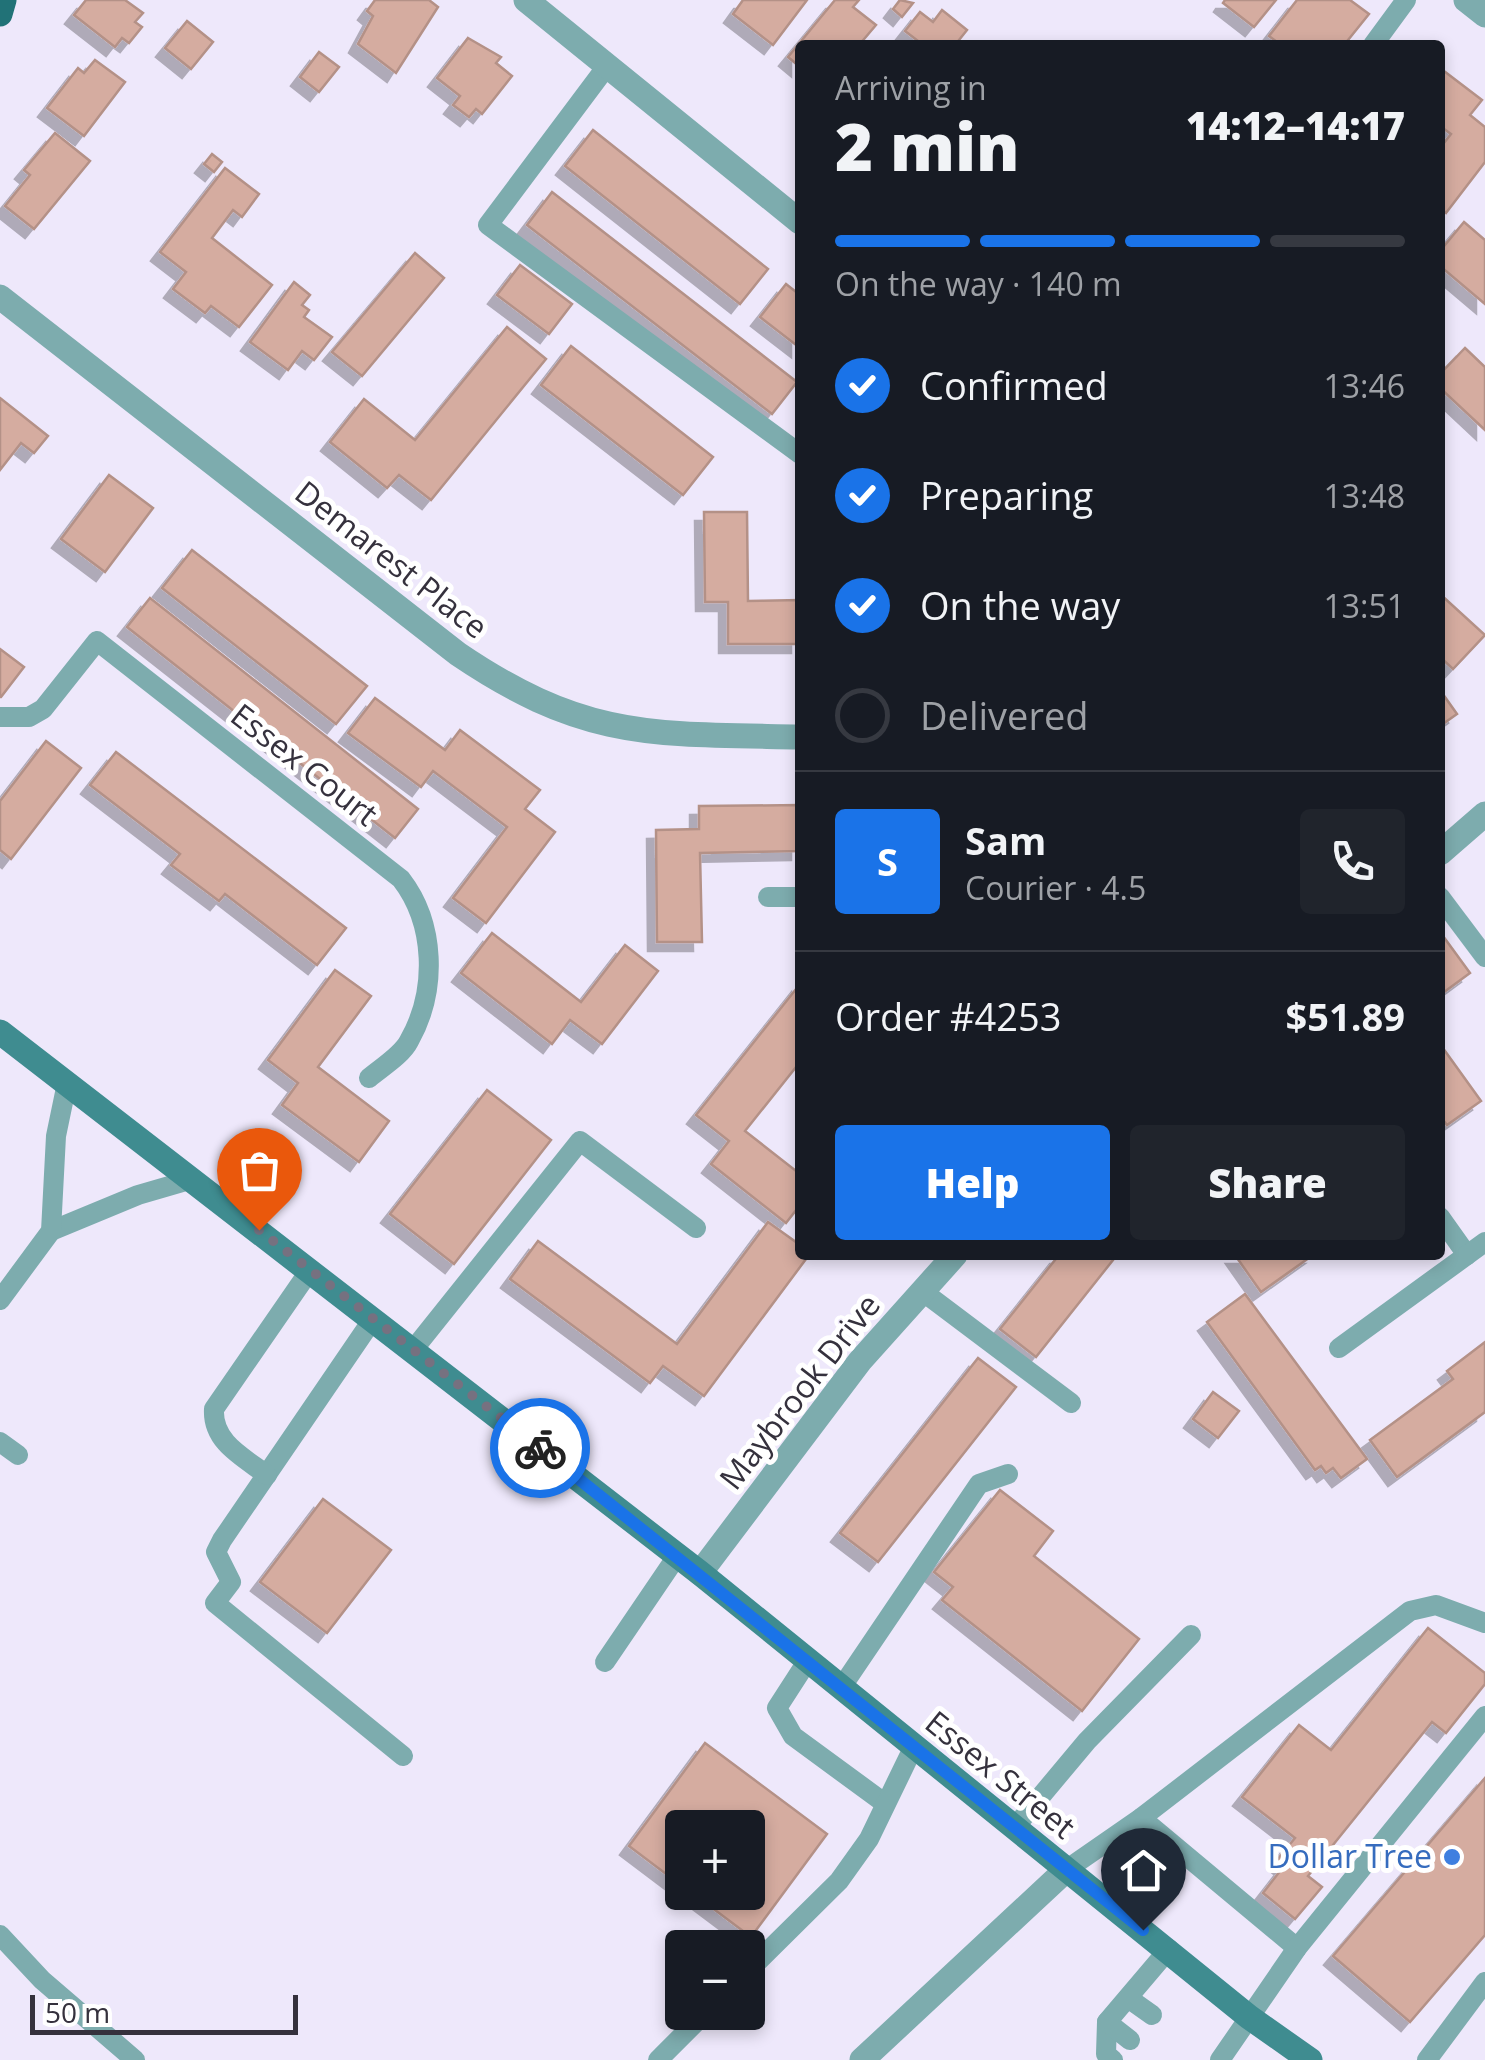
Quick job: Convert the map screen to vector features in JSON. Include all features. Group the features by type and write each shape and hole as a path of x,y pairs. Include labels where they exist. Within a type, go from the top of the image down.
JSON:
{"main road":[{"path":"0,14 4,0"},
{"name":"Essex Street","path":"0,1032 700,1573 1248,2017 1310,2060"}],"street":[{"path":"526,0 795,218"},
{"path":"1466,0 1485,15"},
{"name":"Demarest Place","path":"0,297 458,654 512,691 574,718 634,733 795,737"},
{"path":"1445,849 1485,814"},
{"name":"Maybrook Drive","path":"700,1573 860,1361 950,1260"},
{"path":"870,2059 1066,1870"}],"lane":[{"path":"1377,40 1406,0"},
{"path":"607,66 488,225 795,450"},
{"name":"Essex Court","path":"0,717 30,717 42,710 97,640 400,879 424,913 427,979 409,1044 370,1078"},
{"path":"768,897 795,897"},
{"path":"1445,904 1485,957"},
{"path":"51,1231 56,1136 67,1083"},
{"path":"413,1350 580,1141 696,1228"},
{"path":"0,1300 51,1231 138,1195 193,1180"},
{"path":"1445,1224 1467,1255"},
{"path":"1339,1348 1485,1242"},
{"path":"266,1475 221,1439 214,1424 214,1409 310,1270"},
{"path":"922,1291 1070,1404"},
{"path":"374,1319 216,1552 231,1582 215,1603 403,1756"},
{"path":"0,1442 18,1455"},
{"path":"842,1688 979,1484 1008,1474"},
{"path":"605,1662 677,1556"},
{"path":"1066,1870 1141,1818 1410,1611 1436,1606 1485,1623"},
{"path":"1015,1827 1087,1741 1191,1634"},
{"path":"808,1660 777,1708 793,1736 884,1802"},
{"path":"1220,2060 1297,1948 1485,1716"},
{"path":"765,1955 839,1880 868,1839 914,1746"},
{"path":"1141,1818 1297,1948"},
{"path":"0,1935 42,1980 135,2060"},
{"path":"1113,2060 1106,2054 1108,2022 1169,1950"},
{"path":"1427,2060 1485,1982"},
{"path":"1128,1998 1152,2015"},
{"path":"1108,2022 1130,2040"},
{"path":"658,2060 688,2030"}],"building":[{"path":"86,0 125,0 143,13 135,22 142,27 129,43 122,38 115,47 74,15"},
{"path":"375,0 429,0 438,7 396,73 358,44 373,16 367,11"},
{"path":"743,0 807,0 773,45 733,14"},
{"path":"835,0 859,0 853,7 876,25 863,40 802,40"},
{"path":"900,0 913,3 902,17 893,9"},
{"path":"1276,0 1254,27 1223,3"},
{"path":"1297,0 1350,0 1369,14 1348,40 1274,40 1269,36"},
{"path":"942,10 967,30 959,40 917,40 905,31 920,12 933,22"},
{"path":"187,21 213,42 191,69 165,48"},
{"path":"468,38 501,57 496,63 512,76 482,114 476,109 469,117 453,105 460,96 437,78"},
{"path":"319,52 339,67 319,92 300,77"},
{"path":"95,60 125,82 84,136 47,108 78,68 84,73"},
{"path":"1445,72 1482,100 1470,115 1485,127 1485,162 1446,213 1445,142 1451,134 1445,130"},
{"path":"593,130 768,269 740,304 565,166"},
{"path":"55,133 90,161 34,229 5,206 30,175 24,170"},
{"path":"212,154 222,162 214,172 204,164"},
{"path":"225,168 259,194 242,217 233,210 212,238 272,285 239,327 211,306 205,313 173,289 186,272 160,252"},
{"path":"552,192 795,380 795,385 772,414 527,225"},
{"path":"1464,222 1485,240 1485,304 1445,270 1445,245"},
{"path":"415,253 444,278 362,376 332,352"},
{"path":"520,265 572,304 549,334 497,295"},
{"path":"294,282 310,295 302,305 309,310 304,317 332,337 314,360 302,351 288,370 250,342"},
{"path":"786,284 795,291 795,344 760,317"},
{"path":"507,327 546,359 431,500 399,475 387,488 330,442 364,399 415,440"},
{"path":"571,346 713,457 683,495 541,385"},
{"path":"1465,348 1485,367 1485,430 1445,393 1445,369"},
{"path":"0,398 48,436 34,453 21,443 0,470"},
{"path":"109,475 153,508 105,572 61,539"},
{"path":"704,512 747,512 748,601 795,600 795,644 728,644 728,602 705,602"},
{"path":"192,550 367,686 336,724 162,588"},
{"path":"150,598 418,809 395,838 127,627"},
{"path":"1445,599 1485,635 1453,669 1445,662"},
{"path":"0,649 24,667 1,697 0,697"},
{"path":"1445,697 1457,714 1445,722"},
{"path":"375,698 445,750 460,730 540,790 525,809 555,832 486,923 453,898 507,827 433,771 421,787 348,733"},
{"path":"46,741 81,768 11,859 0,850 0,801"},
{"path":"116,752 346,928 317,965 225,894 219,901 171,865 180,854 90,785"},
{"path":"795,805 795,851 700,853 702,942 657,942 656,830 699,829 699,806"},
{"path":"492,933 581,1002 625,945 658,971 602,1044 570,1020 552,1044 461,973"},
{"path":"1445,939 1470,973 1445,991"},
{"path":"335,970 371,996 318,1067 389,1121 359,1162 282,1105 298,1083 268,1060"},
{"path":"795,990 795,1068 745,1131 795,1170 795,1211 786,1223 711,1164 729,1141 696,1115"},
{"path":"1445,1051 1481,1101 1447,1125 1445,1122"},
{"path":"487,1090 551,1140 454,1264 390,1214"},
{"path":"768,1222 795,1241 795,1260 805,1260 704,1396 663,1366 650,1383 510,1279 538,1241 677,1344"},
{"path":"1055,1260 1113,1260 1036,1357 1000,1329"},
{"path":"1239,1260 1306,1260 1261,1292"},
{"path":"1245,1294 1367,1459 1341,1478 1333,1468 1326,1473 1321,1466 1315,1470 1207,1322"},
{"path":"1485,1342 1485,1412 1397,1477 1370,1440 1453,1379 1447,1371"},
{"path":"978,1358 1016,1387 878,1562 840,1533"},
{"path":"1213,1392 1239,1411 1218,1438 1193,1419"},
{"path":"1000,1490 1053,1531 1034,1556 1139,1639 1082,1711 942,1600 953,1587 934,1572"},
{"path":"323,1499 391,1550 327,1633 260,1582"},
{"path":"1428,1628 1485,1673 1485,1684 1446,1733 1432,1722 1308,1876 1322,1887 1295,1919 1263,1893 1284,1866 1277,1860 1295,1838 1242,1797 1299,1725 1331,1750"},
{"path":"705,1743 827,1834 756,1930 742,1930 715,1910 765,1910 765,1810 665,1810 665,1873 629,1846"},
{"name":"Dollar Tree","path":"1485,1778 1485,1935 1410,2022 1333,1956"}],"way so far":[{"path":"259,1230 540,1448"}],"place":[{"name":"Dollar Tree","path":"1452,1857"}],"route":[{"path":"540,1448 1143,1930"}]}
